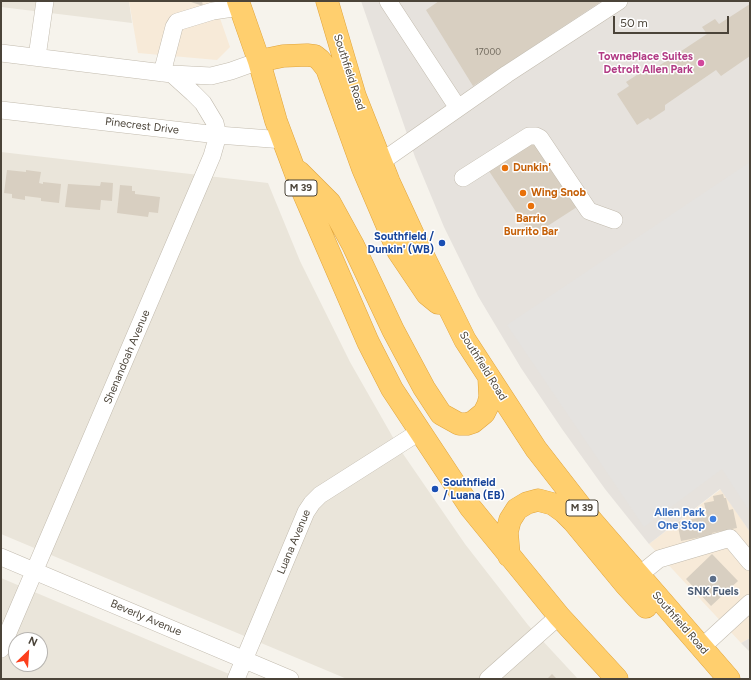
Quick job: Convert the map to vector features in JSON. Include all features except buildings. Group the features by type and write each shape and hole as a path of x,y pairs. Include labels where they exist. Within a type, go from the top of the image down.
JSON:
{"highway":[{"name":"Southfield Road","path":"327,1 355,96 381,162 418,245 465,340 536,449 600,531 726,676"},
{"name":"M 39","path":"239,4 259,61 276,121 293,165 368,342 392,389 470,507 559,616 617,679"},
{"path":"259,61 283,56 307,55 315,56 327,69 363,169 398,252 427,294 452,314"},
{"path":"293,165 330,203 353,246 393,330 424,388 441,414 458,424 474,422 484,413 488,405 490,396 489,377"},
{"path":"509,556 507,532 510,520 517,509 538,500 553,504 573,521 625,584 651,612 695,653 726,676"}],"street":[{"path":"38,57 45,1"},
{"path":"388,1 458,108"},
{"path":"381,162 507,74 619,1"},
{"path":"167,73 174,27 177,22 239,4"},
{"path":"1,53 167,73 211,76 259,61"},
{"path":"167,73 193,93 203,103 215,123 218,135"},
{"name":"Pinecrest Drive","path":"1,110 218,135 284,140"},
{"name":"Shenandoah Avenue","path":"1,649 205,175 218,135"},
{"path":"463,178 529,136 536,136 540,138 589,211 614,220"},
{"name":"Luana Avenue","path":"236,679 306,512 312,503 320,495 419,432"},
{"path":"638,576 659,559 730,538 750,562"},
{"name":"Beverly Avenue","path":"1,557 290,679"},
{"path":"701,648 750,603"},
{"path":"488,679 559,616"}],"shaded area":[{"path":"1,1 129,1 132,23 1,7"},
{"path":"129,1 214,1 230,47 217,60 138,53"},
{"path":"361,1 750,1 750,532 720,489 649,544 605,489 521,368 478,296 444,227 415,157"},
{"path":"1,152 268,183 300,261 350,362 399,448 465,544 528,625 578,679 347,679 1,534"},
{"path":"750,162 750,512 722,469 644,527 507,325"},
{"path":"721,489 750,532 750,638 741,643 649,544"},
{"path":"1,578 241,679 1,679"},
{"path":"750,638 750,652 741,643"}],"place":[{"name":"TownePlace Suites Detroit Allen Park","path":"701,63"},
{"name":"Dunkin'","path":"505,168"},
{"name":"Wing Snob","path":"523,193"},
{"name":"Barrio Burrito Bar","path":"531,206"},
{"name":"Southfield / Dunkin' (WB)","path":"442,243"},
{"name":"Southfield / Luana (EB)","path":"435,489"},
{"name":"Allen Park One Stop","path":"713,519"},
{"name":"SNK Fuels","path":"713,579"}]}
